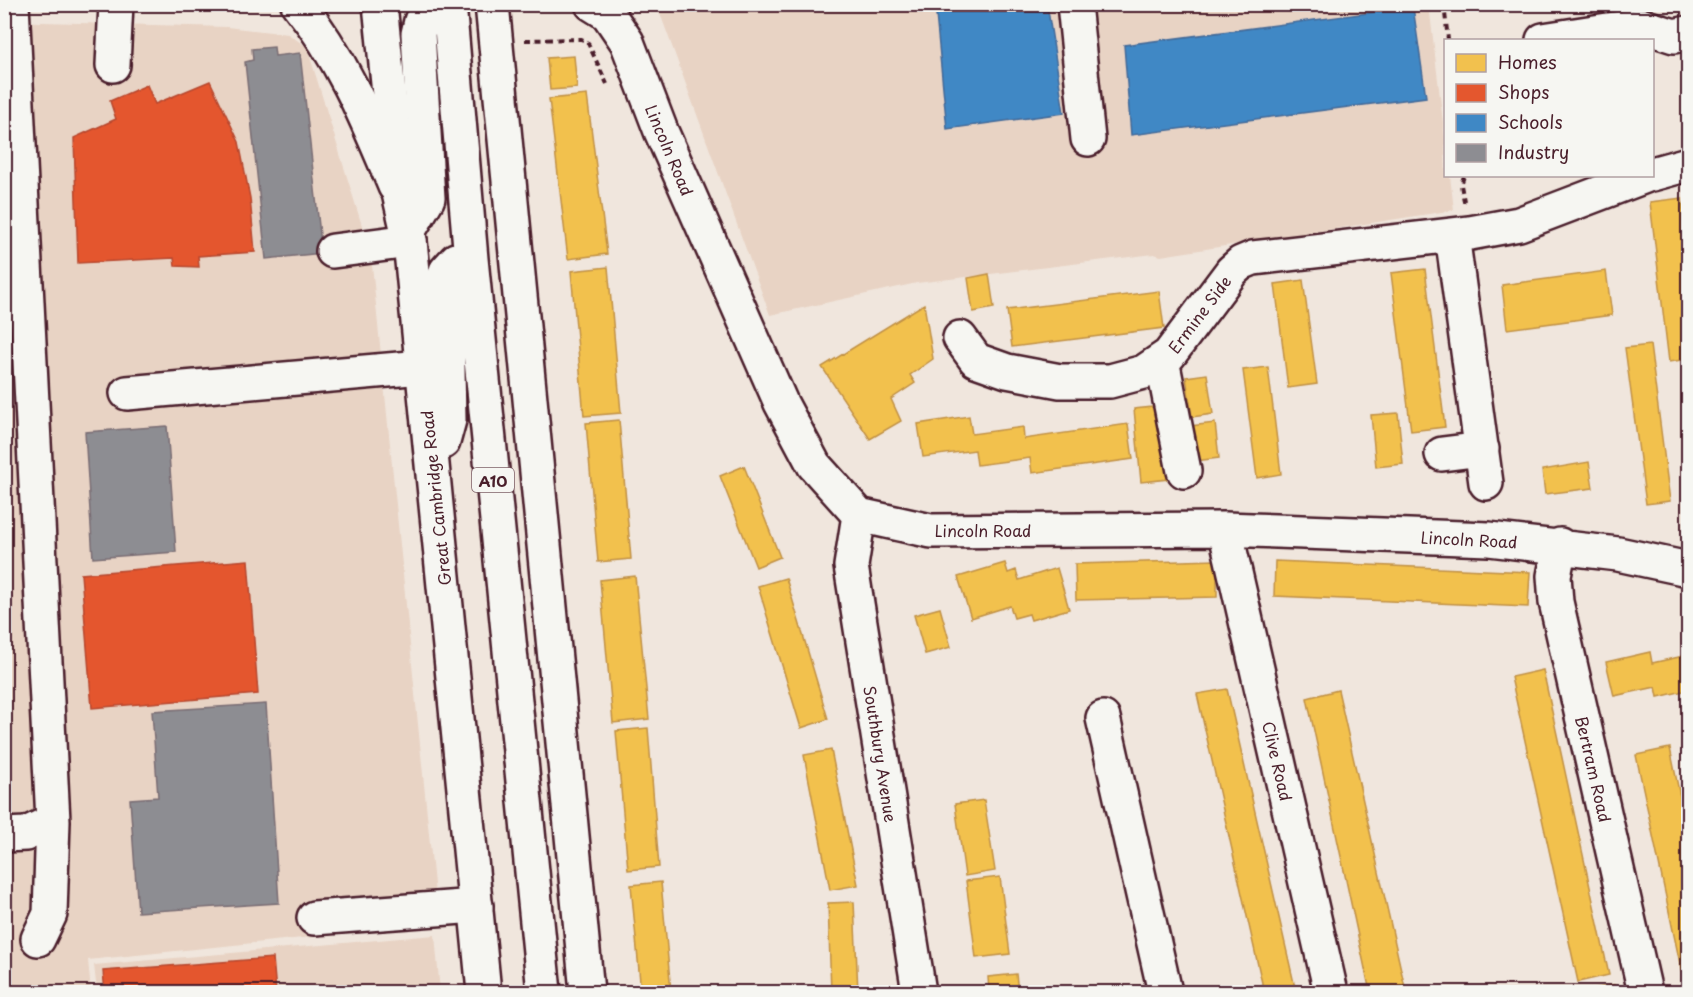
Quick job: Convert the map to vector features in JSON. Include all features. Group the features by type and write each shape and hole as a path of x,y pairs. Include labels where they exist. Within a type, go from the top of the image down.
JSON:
{"main road":[{"path":"12,4 12,122 52,821 50,914 38,939"},
{"path":"113,65 116,4"},
{"path":"298,4 316,26 344,69 399,194"},
{"name":"Great Cambridge Road","path":"380,4 399,194 409,236 484,993"},
{"path":"333,251 409,236 428,198 418,34 421,21 440,4"},
{"name":"A10","path":"449,4 471,259 544,993"},
{"path":"492,4 586,993"},
{"path":"1074,4 1088,139"},
{"name":"Lincoln Road","path":"606,8 627,42 661,131 781,403 814,465 859,515 931,531 1226,529 1489,538 1560,545 1689,569"},
{"path":"1549,39 1640,25 1674,36 1689,33"},
{"path":"1654,174 1689,164"},
{"name":"Ermine Side","path":"960,338 976,360 1007,371 1060,381 1110,381 1144,372 1162,360 1241,263 1253,258 1452,235 1536,219 1642,177"},
{"path":"1452,235 1486,483"},
{"path":"434,482 449,420 446,271 456,260 471,259"},
{"path":"1162,360 1184,471"},
{"path":"127,393 422,367"},
{"path":"1442,454 1482,449"},
{"name":"Southbury Avenue","path":"859,515 851,566 919,993"},
{"name":"Clive Road","path":"1226,529 1330,993"},
{"name":"Bertram Road","path":"1560,545 1554,576 1556,602 1645,993"},
{"path":"1104,718 1166,993"},
{"path":"4,835 26,834 52,821"},
{"path":"314,918 476,906"},
{"path":"535,993 540,955"}],"path":[{"path":"1444,4 1448,39"},
{"path":"521,40 581,39 587,41 595,57"},
{"path":"1464,177 1461,185 1464,201"}],"shaded area":[{"path":"657,5 1429,5 1444,131 1444,177 1450,177 1454,210 1161,256 1154,254 917,283 770,315"},
{"path":"5,21 227,27 288,34 307,47 371,255 438,924 88,960 91,992 5,992"},
{"path":"435,935 440,992 97,992 94,965"}],"building: Homes":[{"path":"574,56 577,88 550,90 547,58"},
{"path":"587,95 607,254 568,259 549,99"},
{"path":"1682,198 1688,248 1688,359 1669,362 1650,202"},
{"path":"608,267 621,413 584,416 571,271"},
{"path":"1425,269 1445,427 1411,431 1391,273"},
{"path":"1606,271 1612,315 1507,329 1502,285"},
{"path":"989,274 994,308 973,312 968,278"},
{"path":"1303,280 1317,384 1288,388 1275,284"},
{"path":"1159,291 1164,328 1012,347 1007,310"},
{"path":"924,304 933,359 910,375 915,383 891,399 901,421 870,439 822,367"},
{"path":"1650,345 1670,501 1646,504 1625,348"},
{"path":"1268,367 1281,474 1257,478 1243,370"},
{"path":"1207,374 1213,414 1192,417 1186,377"},
{"path":"1162,406 1169,479 1141,482 1134,409"},
{"path":"1398,413 1403,464 1376,467 1371,415"},
{"path":"969,416 972,434 1023,427 1024,439 1128,424 1133,459 1032,473 1030,458 977,465 975,450 923,457 918,424"},
{"path":"619,420 631,559 598,562 586,423"},
{"path":"1215,423 1219,458 1195,461 1190,426"},
{"path":"1589,462 1593,488 1545,494 1542,470"},
{"path":"744,466 780,557 756,567 720,476"},
{"path":"1217,560 1217,597 1076,600 1075,564"},
{"path":"1275,561 1530,572 1528,607 1274,596"},
{"path":"1005,563 1008,573 1016,570 1019,580 1057,568 1069,609 1031,620 1029,614 1014,618 1010,606 971,618 958,577"},
{"path":"635,576 649,719 613,723 600,580"},
{"path":"786,578 828,719 801,728 758,586"},
{"path":"940,608 951,647 925,654 914,615"},
{"path":"1650,652 1652,663 1688,655 1688,690 1658,697 1656,687 1614,696 1606,662"},
{"path":"1543,670 1609,975 1578,982 1511,677"},
{"path":"1227,689 1296,992 1264,992 1197,694"},
{"path":"1338,690 1406,992 1370,992 1307,698"},
{"path":"648,728 659,867 628,870 616,731"},
{"path":"1670,748 1688,835 1688,992 1686,992 1636,755"},
{"path":"831,750 858,885 830,890 804,755"},
{"path":"984,800 995,871 965,876 955,804"},
{"path":"1000,877 1010,954 976,958 966,881"},
{"path":"661,882 671,992 641,992 631,885"},
{"path":"854,902 858,992 831,992 828,903"},
{"path":"1016,974 1018,992 989,992 988,977"},
{"path":"1614,985 1615,992 1579,992"}],"building: Shops":[{"path":"210,81 239,142 250,198 255,252 198,256 199,267 175,266 174,258 78,263 74,138 116,119 110,101 147,85 155,104"},
{"path":"248,560 258,694 92,708 81,574"},
{"path":"273,958 276,992 105,992 103,971"}],"building: Schools":[{"path":"935,4 1047,4 1064,113 947,129"},
{"path":"1105,4 1153,4 1105,9"},
{"path":"1413,7 1426,97 1131,135 1124,45"}],"building: Industry":[{"path":"274,47 275,56 300,53 322,253 266,259 245,62 253,60 252,49"},
{"path":"167,426 176,552 93,558 85,432"},
{"path":"266,704 279,903 138,912 130,799 158,797 152,711"}]}
